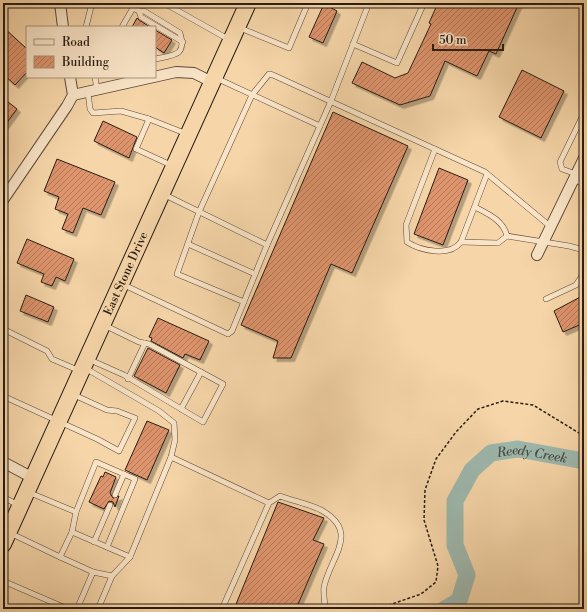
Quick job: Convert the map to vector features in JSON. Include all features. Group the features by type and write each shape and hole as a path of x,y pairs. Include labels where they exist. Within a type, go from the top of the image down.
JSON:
{"highway":[{"name":"East Stone Drive","path":"5,535 30,485 162,194 234,34 245,4"}],"street":[{"path":"60,3 63,26"},
{"path":"156,76 188,71 213,80"},
{"path":"3,200 39,149 73,95 70,78"},
{"path":"73,95 93,92 126,81 143,78"},
{"path":"537,255 584,158"},
{"path":"3,462 30,485"}],"lane":[{"path":"87,26 92,3"},
{"path":"164,3 234,34 289,48 308,3"},
{"path":"331,3 339,6 348,3"},
{"path":"121,284 228,334 232,331 267,245 331,101 369,3"},
{"path":"353,44 397,63 424,3"},
{"path":"123,26 136,10 144,11 180,33 182,48 179,52 156,59"},
{"path":"244,302 177,274 199,212 252,95 269,74 331,101 487,174 551,227"},
{"path":"95,78 90,109 93,113 121,111 149,119 188,135"},
{"path":"213,80 252,95 320,126"},
{"path":"584,113 560,162 562,169 584,184"},
{"path":"149,119 136,149 174,166"},
{"path":"435,149 406,225 406,242 412,245 445,251 457,247 461,242 487,174"},
{"path":"162,194 267,245"},
{"path":"475,207 498,221 505,228 507,236"},
{"path":"461,242 498,243 507,236 544,241 584,250"},
{"path":"188,244 255,274"},
{"path":"546,299 576,285 584,273"},
{"path":"3,328 47,351 52,359 84,366 128,379 203,422 222,384 145,343 103,324"},
{"path":"128,379 145,343"},
{"path":"84,366 159,410 174,423 175,440 171,457 130,557 112,576 98,609"},
{"path":"181,409 201,372"},
{"path":"3,396 98,439 119,451 135,418 117,411 107,410 71,394"},
{"path":"171,457 269,503"},
{"path":"60,557 72,532 76,512 96,462 135,479 107,547"},
{"path":"115,494 124,474"},
{"path":"30,485 76,512"},
{"path":"222,609 269,503 280,496 320,510 332,518 338,527 343,540 324,589 325,609"},
{"path":"3,497 20,506"},
{"path":"94,542 110,504"},
{"path":"72,532 130,557"},
{"path":"5,535 93,572 112,576"},
{"path":"77,609 93,572"},
{"path":"3,581 68,609"}],"path":[{"path":"385,609 390,605 421,594 436,582 438,566 424,520 424,490 436,459 456,432 478,409 504,401 533,405 584,436"}],"building":[{"path":"438,3 519,3 496,54 489,51 477,76 445,61 430,96 400,105 352,83 362,62 395,78 408,73 431,24 429,23"},
{"path":"324,4 337,11 323,43 309,37"},
{"path":"137,18 148,26 133,26"},
{"path":"3,27 26,48 26,73 15,85 3,74"},
{"path":"156,31 172,40 164,53 156,48"},
{"path":"522,70 564,91 541,138 499,117"},
{"path":"3,98 17,109 3,128"},
{"path":"333,112 408,146 352,273 331,264 291,358 273,358 278,341 241,325"},
{"path":"103,121 137,137 129,158 94,141"},
{"path":"57,159 115,182 101,215 83,208 73,233 62,229 68,214 55,209 59,197 44,191"},
{"path":"439,168 468,180 443,245 414,234"},
{"path":"27,239 74,259 65,281 56,277 52,286 41,282 44,274 17,263"},
{"path":"26,295 54,307 48,322 20,311"},
{"path":"584,295 584,323 563,332 554,311"},
{"path":"158,318 209,341 200,360 185,354 183,358 151,341 152,338 149,337"},
{"path":"148,348 180,365 166,393 134,376"},
{"path":"147,421 169,430 147,480 125,470"},
{"path":"105,472 116,477 110,493 113,498 119,496 115,507 113,502 109,501 104,509 89,502 101,476 103,477"},
{"path":"278,502 324,518 313,540 324,544 296,609 234,609"}],"waterway":[{"name":"Reedy Creek","path":"445,609 459,601 467,575 455,545 455,501 472,470 491,453 518,449 584,461"}]}
